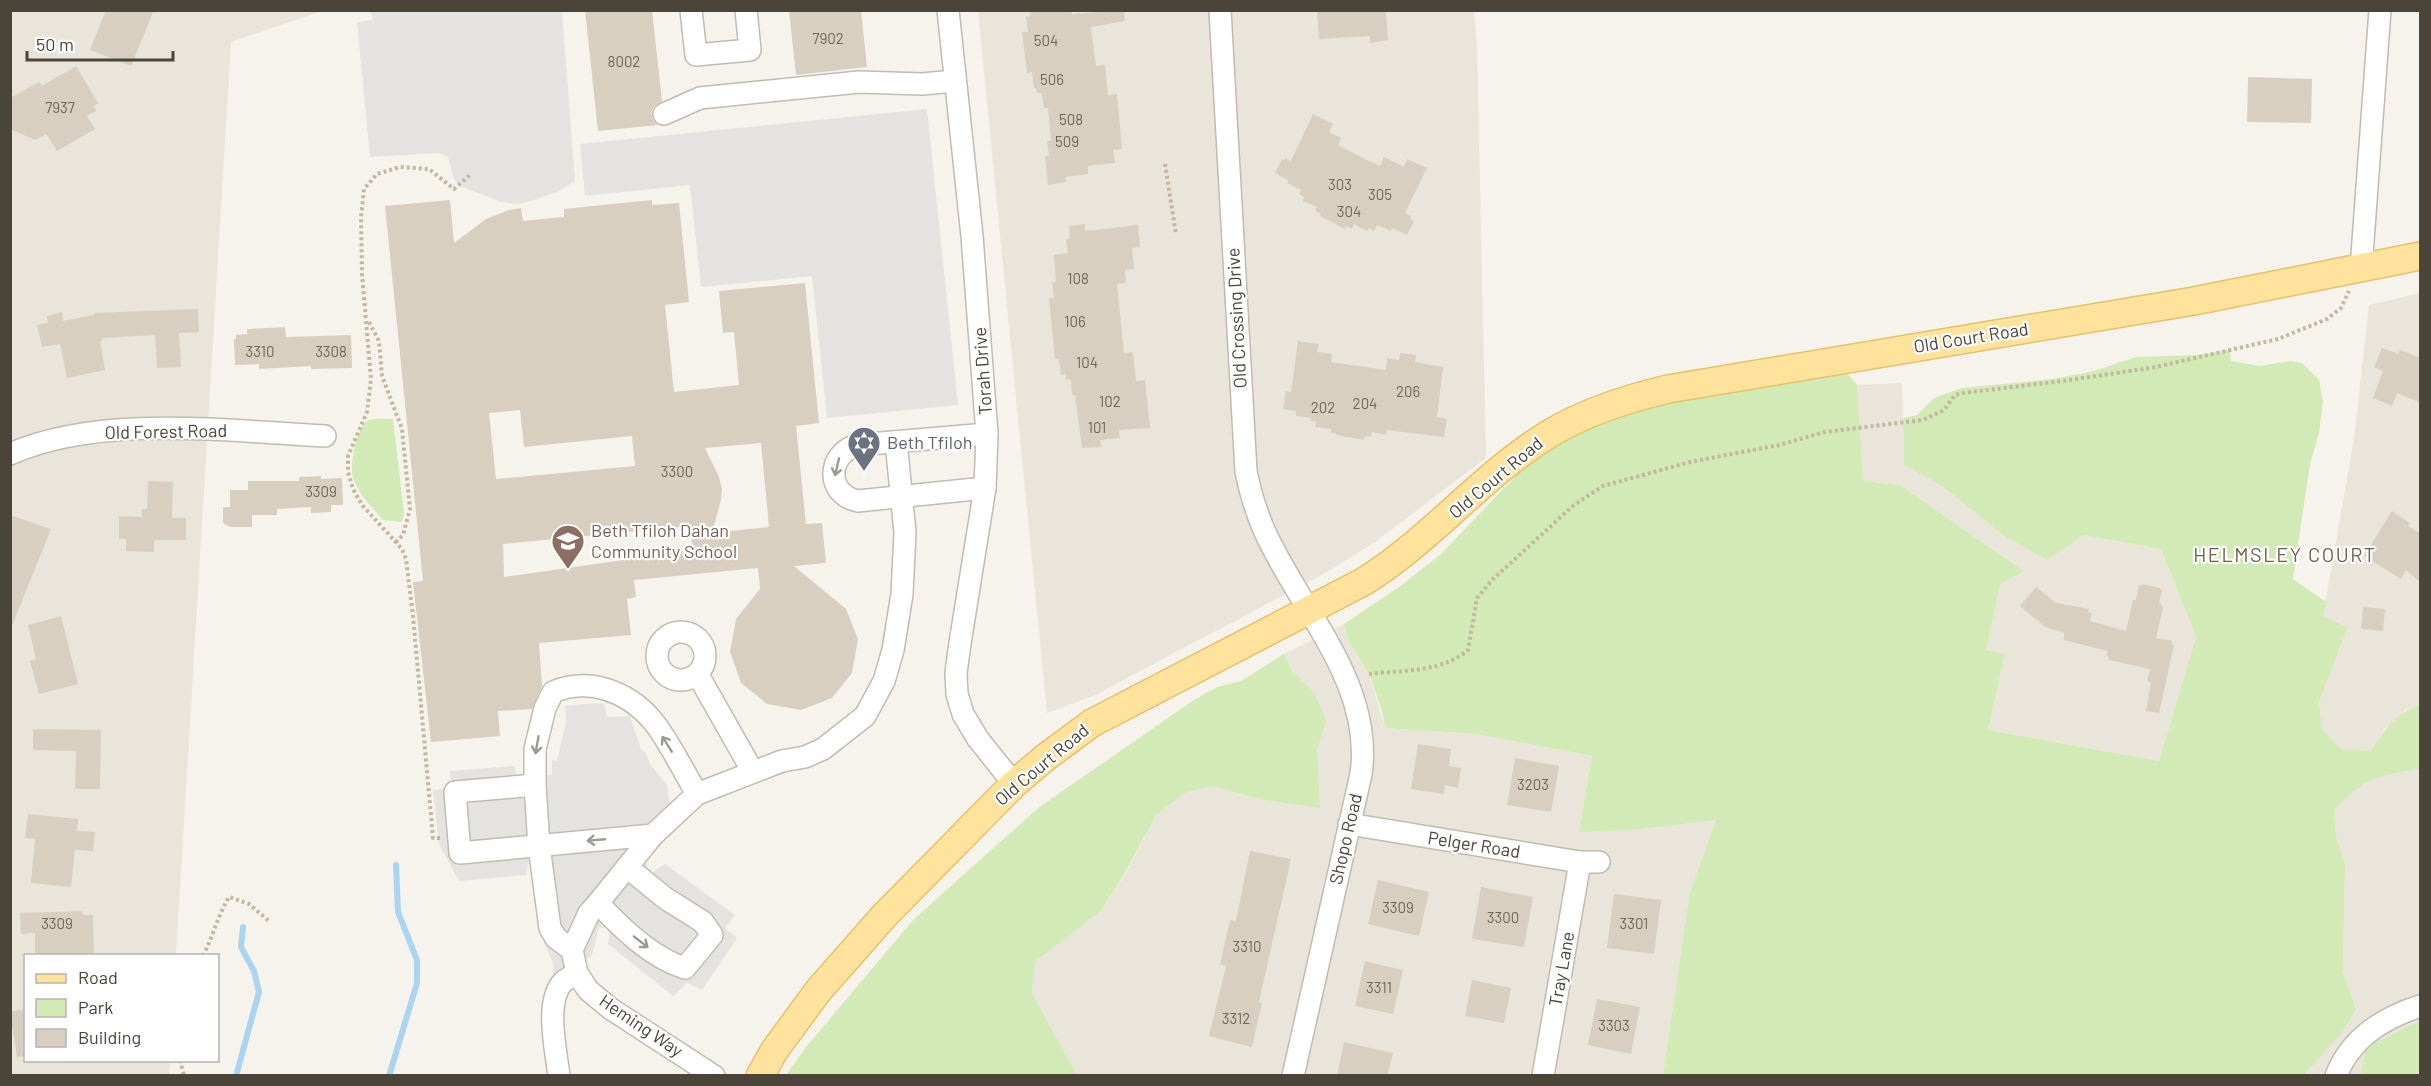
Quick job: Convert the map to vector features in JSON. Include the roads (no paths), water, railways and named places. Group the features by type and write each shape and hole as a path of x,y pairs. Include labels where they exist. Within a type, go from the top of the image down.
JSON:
{"main road":[{"name":"Old Court Road","path":"760,1076 795,1022 844,961 936,862 1014,784 1069,738 1092,723 1363,582 1393,564 1510,462 1548,435 1591,412 1642,395 1871,354 2194,301 2421,256"}],"street":[{"path":"691,10 696,55 750,50 747,10"},
{"name":"Torah Drive","path":"948,10 972,236 987,434 985,488 956,673 957,694 963,714 978,739 1014,784"},
{"name":"Old Crossing Drive","path":"1220,10 1245,471 1253,502 1266,534 1309,610"},
{"path":"2361,268 2380,10"},
{"path":"663,114 700,98 859,82 922,84 955,81"},
{"name":"Old Forest Road","path":"10,454 50,440 124,430 198,429 325,436"},
{"path":"985,488 858,501 847,499 839,492 835,484 834,472 838,458 847,448 857,445 987,434"},
{"path":"559,1076 553,1003 564,981 577,973 572,950 589,914 653,835 697,794 753,772 823,749 865,716 876,699 884,681 901,603 905,531 896,442"},
{"name":"Shopo Road","path":"1293,1076 1364,753 1363,731 1348,683 1309,610"},
{"path":"698,675 753,772"},
{"path":"572,950 556,938 550,928 539,846 535,749 545,708 553,692 566,686 587,685 618,692 651,719 697,794"},
{"path":"535,785 454,792 460,853 653,835"},
{"name":"Pelger Road","path":"1349,824 1590,862"},
{"name":"Tray Lane","path":"1543,1076 1590,862"},
{"path":"598,903 614,920 668,963 685,968 701,950 712,935 703,922 665,898 627,867"},
{"name":"Heming Way","path":"577,973 588,990 611,1009 714,1076"},
{"path":"2336,1076 2351,1049 2369,1030 2396,1014 2421,1006"}],"waterway":[{"path":"389,1076 417,983 417,960 398,912 396,865"},
{"path":"236,1076 259,992 254,971 241,947 243,927"}],"place":[{"name":"Beth Tfiloh","path":"864,472"},
{"name":"Beth Tfiloh Dahan Community School","path":"568,570"}],"district":[{"name":"HELMSLEY COURT","path":"2285,555"}]}
